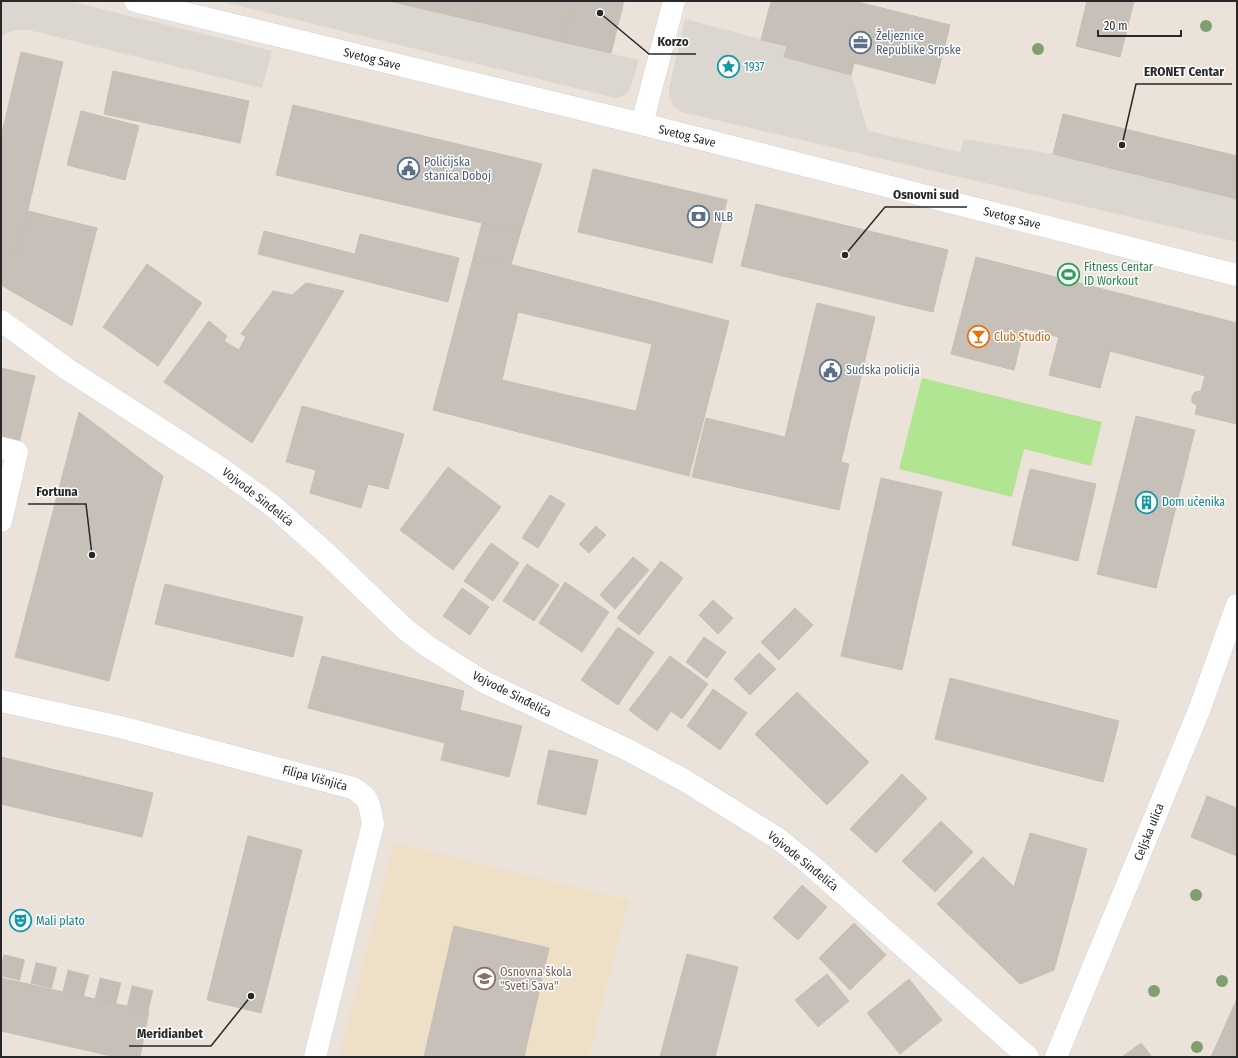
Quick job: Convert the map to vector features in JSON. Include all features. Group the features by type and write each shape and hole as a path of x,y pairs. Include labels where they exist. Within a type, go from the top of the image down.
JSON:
{"street":[{"name":"Svetog Save","path":"135,1 642,124 1237,275"},
{"path":"642,124 674,1"},
{"name":"Vojvode Sinđelića","path":"1,321 68,369 219,467 274,507 326,553 405,629 427,646 484,682 628,750 684,780 777,838 812,866 1028,1057"},
{"path":"1,448 17,452 1,521"},
{"name":"Celjska ulica","path":"1056,1057 1200,708 1237,605"},
{"name":"Filipa Višnjića","path":"1,701 120,727 353,788 364,795 369,804 373,824 315,1057"}],"shaded area":[{"path":"1,1 69,1 272,51 262,88 29,30 14,30 3,35 1,43"},
{"path":"219,1 389,1 638,60 636,71 628,92 623,96 616,98"},
{"path":"685,19 787,46 785,58 851,75 868,131 960,152 964,139 1053,154 1237,199 1237,242 682,112 674,107 669,97 669,89"},
{"name":"Osnovna škola \"Sveti Sava\"","path":"394,842 629,900 589,1057 339,1057"}],"green space":[{"path":"922,378 1102,422 1091,466 1024,449 1012,497 899,469"}],"building":[{"path":"389,1 480,1 475,21"},
{"path":"480,1 572,1 562,42 475,21"},
{"path":"572,1 624,1 611,53 562,42"},
{"name":"Željeznice Republike Srpske","path":"771,1 854,1 950,25 935,84 854,63 851,75 784,57 787,46 761,40"},
{"path":"1087,1 1134,1 1120,57 1076,46"},
{"path":"21,52 63,62 17,256 1,252 1,137"},
{"path":"113,71 249,101 240,143 104,114"},
{"name":"Policijska stanica Doboj","path":"293,105 542,164 520,234 482,223 276,175"},
{"path":"81,111 139,126 125,180 67,165"},
{"path":"1063,114 1237,156 1237,199 1053,154"},
{"path":"593,169 727,200 712,263 578,232"},
{"path":"756,204 948,250 933,312 741,266"},
{"path":"28,211 97,228 72,326 1,285 1,252 17,256"},
{"path":"482,223 520,234 511,265 474,255"},
{"path":"264,231 355,254 360,234 459,258 448,302 258,254"},
{"path":"474,255 729,321 689,476 433,410","holes":["518,312 652,344 636,411 502,380"]},
{"path":"976,257 1237,323 1237,424 1195,414 1197,406 1192,402 1192,396 1195,392 1201,391 1205,376 1110,351 1100,388 1049,375 1059,337 1024,328 1014,370 951,354"},
{"path":"147,264 202,303 158,366 103,327"},
{"path":"306,283 344,291 252,443 164,382 209,321 227,336 224,341 239,350 246,337 241,334 273,291 292,295"},
{"path":"817,303 875,317 841,462 849,464 839,510 692,477 706,418 785,437"},
{"path":"1,368 35,376 17,452 1,448"},
{"path":"302,406 404,434 388,489 368,484 361,508 310,493 316,470 286,462"},
{"path":"79,412 163,476 109,681 15,657"},
{"name":"Dom učenika","path":"1136,416 1195,430 1156,588 1097,574"},
{"path":"448,467 501,507 453,570 400,530"},
{"path":"1030,469 1096,484 1078,561 1012,545"},
{"path":"881,478 942,492 902,670 841,656"},
{"path":"550,495 565,504 538,548 522,538"},
{"path":"596,526 606,535 589,553 579,544"},
{"path":"491,543 519,563 493,601 464,581"},
{"path":"633,557 649,570 615,609 600,595"},
{"path":"661,561 683,578 639,635 617,618"},
{"path":"527,564 559,585 534,621 503,601"},
{"path":"565,582 609,612 582,652 539,623"},
{"path":"165,584 303,617 293,657 155,624"},
{"path":"462,588 489,607 470,635 443,616"},
{"path":"713,600 733,618 718,634 699,615"},
{"path":"795,608 813,625 779,660 761,642"},
{"path":"618,627 654,652 618,705 581,680"},
{"path":"704,637 726,652 707,678 686,662"},
{"path":"759,653 776,669 750,695 734,679"},
{"path":"322,656 464,691 460,710 522,726 509,777 441,760 445,743 308,708"},
{"path":"670,656 708,684 682,719 671,711 657,731 629,710"},
{"path":"950,678 1119,721 1103,782 935,739"},
{"path":"713,689 747,713 720,750 687,726"},
{"path":"797,692 869,762 827,805 755,734"},
{"path":"549,750 598,760 586,815 537,804"},
{"path":"1,757 153,793 142,837 1,804"},
{"path":"902,774 927,798 876,853 850,829"},
{"path":"1207,796 1237,808 1237,856 1191,837"},
{"path":"941,821 973,852 935,892 902,861"},
{"path":"1030,833 1087,849 1054,970 1020,984 937,904 983,857 1014,887"},
{"path":"248,836 302,850 261,1013 207,1000"},
{"path":"802,885 827,907 798,940 773,918"},
{"path":"854,923 886,955 850,990 819,958"},
{"path":"454,926 549,948 524,1057 424,1057"},
{"path":"687,954 738,967 715,1057 660,1057"},
{"path":"827,974 849,1001 818,1027 795,1000"},
{"path":"1,978 149,1011 140,1057 116,1057 1,1031"},
{"path":"909,979 942,1020 900,1054 867,1013"},
{"path":"1237,999 1237,1057 1211,1057"},
{"path":"1141,1043 1152,1057 1122,1057"}],"tunnel":[{"path":"1,965 154,1002"}],"place":[{"name":"Korzo","path":"600,13"},
{"name":"Željeznice Republike Srpske","path":"860,43"},
{"name":"1937","path":"729,67"},
{"name":"ERONET Centar","path":"1122,145"},
{"name":"Policijska stanica Doboj","path":"409,169"},
{"name":"NLB","path":"698,217"},
{"name":"Osnovni sud","path":"845,255"},
{"name":"Fitness Centar ID Workout","path":"1068,274"},
{"name":"Club Studio","path":"979,337"},
{"name":"Sudska policija","path":"831,370"},
{"name":"Dom učenika","path":"1146,502"},
{"name":"Fortuna","path":"92,555"},
{"name":"Mali plato","path":"20,921"},
{"name":"Osnovna škola \"Sveti Sava\"","path":"484,979"},
{"name":"Meridianbet","path":"251,996"}]}
